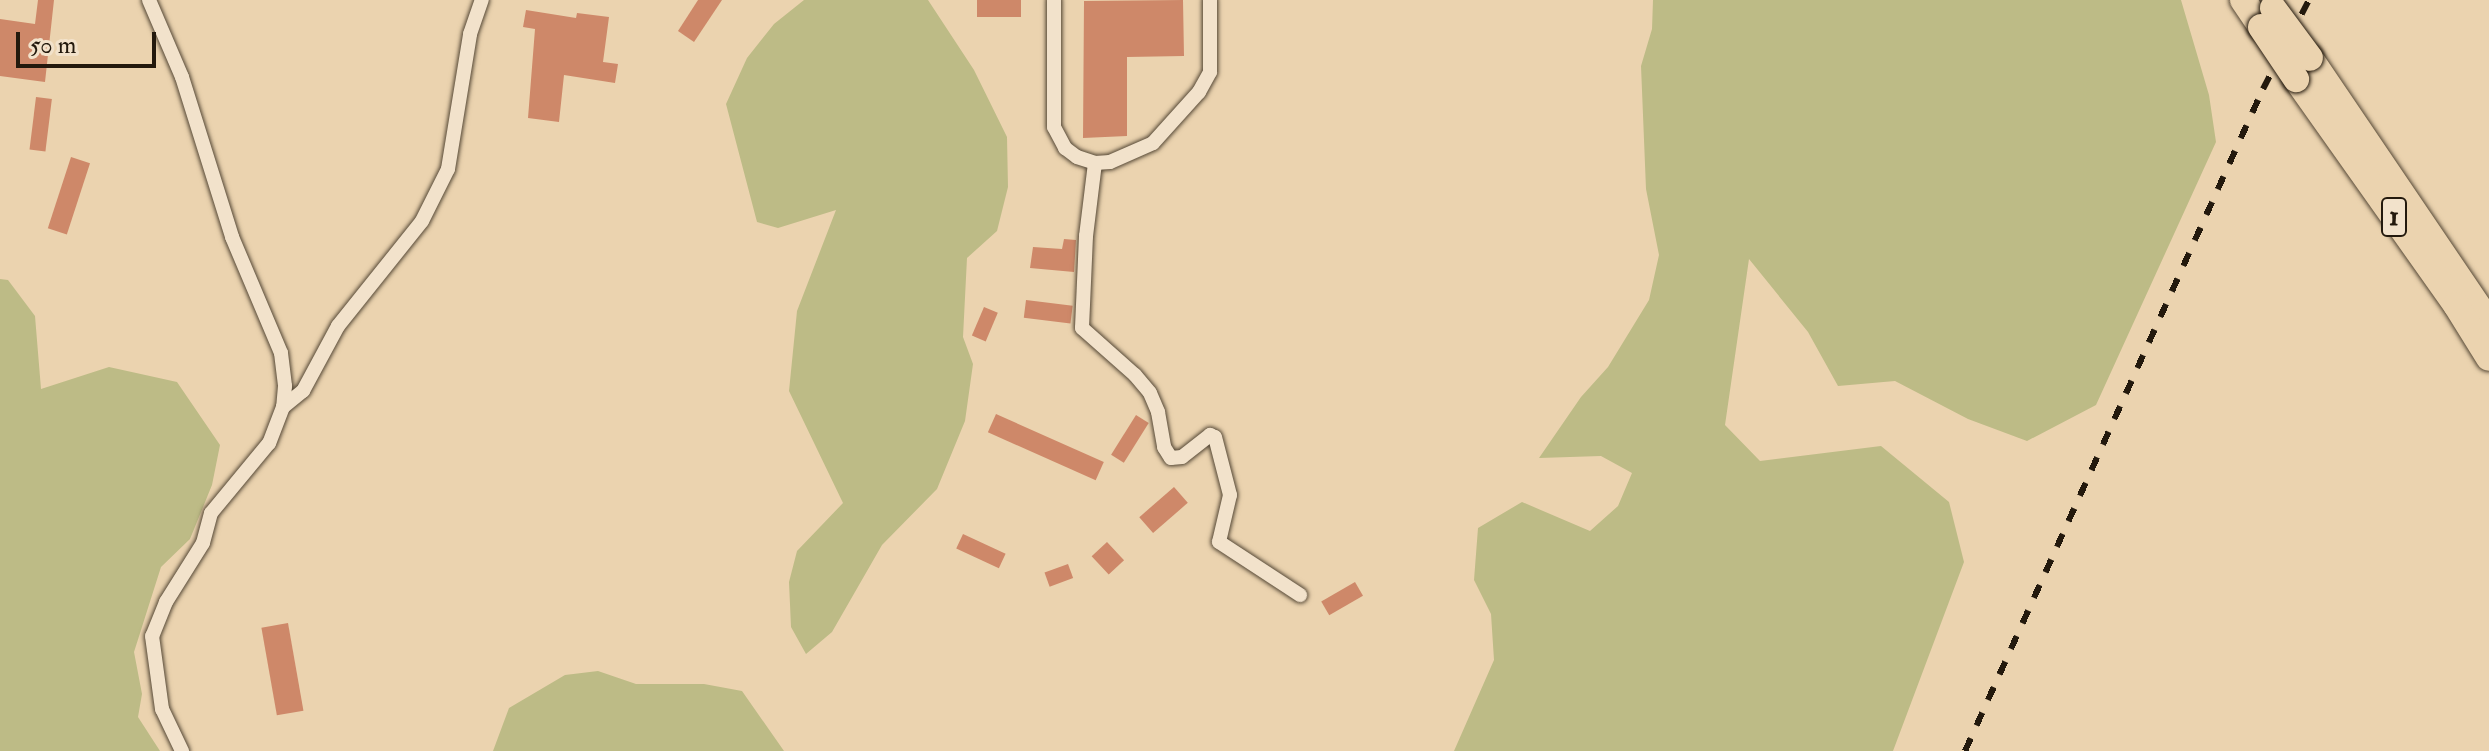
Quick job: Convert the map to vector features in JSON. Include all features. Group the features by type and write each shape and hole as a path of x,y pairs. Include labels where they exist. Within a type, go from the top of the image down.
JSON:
{"highway":[{"name":"1","path":"2243,0 2267,12 2489,358"},
{"name":"1","path":"2303,68 2489,322"}],"street":[{"path":"149,0 182,77 232,237 281,353 283,407 269,443 211,513 203,543 166,602 152,636 162,709 182,751"},
{"path":"283,407 303,391 338,326 422,221 448,169 470,34 482,0"},
{"path":"1054,0 1054,127 1065,148 1077,157 1095,163 1110,162 1153,143 1199,92 1210,72 1210,0"},
{"path":"1095,163 1086,236 1082,328 1135,375 1150,393 1158,412 1164,447 1171,458 1182,457 1210,435 1215,437 1230,495 1219,542 1300,595"}],"shaded area":[{"path":"804,0 928,0 974,70 1007,137 1008,187 997,231 967,258 963,337 973,364 965,421 937,489 882,545 832,632 806,654 791,627 789,582 797,551 843,503 789,391 797,311 836,210 778,228 757,222 726,104 747,58 774,24"},
{"path":"1653,0 2181,0 2209,95 2216,142 2096,405 2027,441 1968,419 1895,381 1838,386 1808,332 1749,259 1725,425 1760,461 1881,446 1949,502 1964,562 1893,751 1454,751 1494,660 1491,614 1474,580 1478,528 1522,502 1590,531 1618,506 1632,473 1601,456 1539,458 1581,397 1608,367 1649,300 1659,255 1646,189 1641,66 1652,29"},
{"path":"0,279 8,280 35,316 41,389 109,367 177,382 220,445 212,485 190,539 161,567 134,652 142,694 138,717 160,751 0,751"},
{"path":"598,671 636,684 704,684 742,691 784,751 493,751 509,708 565,675"}],"building":[{"path":"38,0 54,0 45,82 0,76 0,19 35,24"},
{"path":"698,0 722,0 694,42 678,31"},
{"path":"977,0 1021,0 1021,17 977,17"},
{"path":"1183,0 1184,56 1127,57 1127,136 1083,138 1084,1"},
{"path":"526,10 576,18 577,13 609,17 603,62 618,64 615,83 564,75 559,122 528,118 535,29 523,27"},
{"path":"36,97 52,99 45,152 30,150"},
{"path":"71,157 90,163 67,235 48,228"},
{"path":"1064,239 1076,240 1074,272 1030,268 1033,247 1062,249"},
{"path":"1026,300 1073,306 1070,324 1024,318"},
{"path":"984,307 998,313 986,341 972,336"},
{"path":"996,414 1104,462 1096,480 988,432"},
{"path":"1136,415 1149,423 1124,463 1111,455"},
{"path":"1174,487 1188,503 1153,533 1139,517"},
{"path":"963,534 1006,554 999,568 956,549"},
{"path":"1107,542 1124,560 1109,575 1092,556"},
{"path":"1068,564 1073,578 1050,587 1045,573"},
{"path":"1355,582 1363,596 1329,615 1321,602"},
{"path":"288,623 303,711 277,715 261,628"}],"railway":[{"path":"1965,751 2263,89 2309,0"}]}
